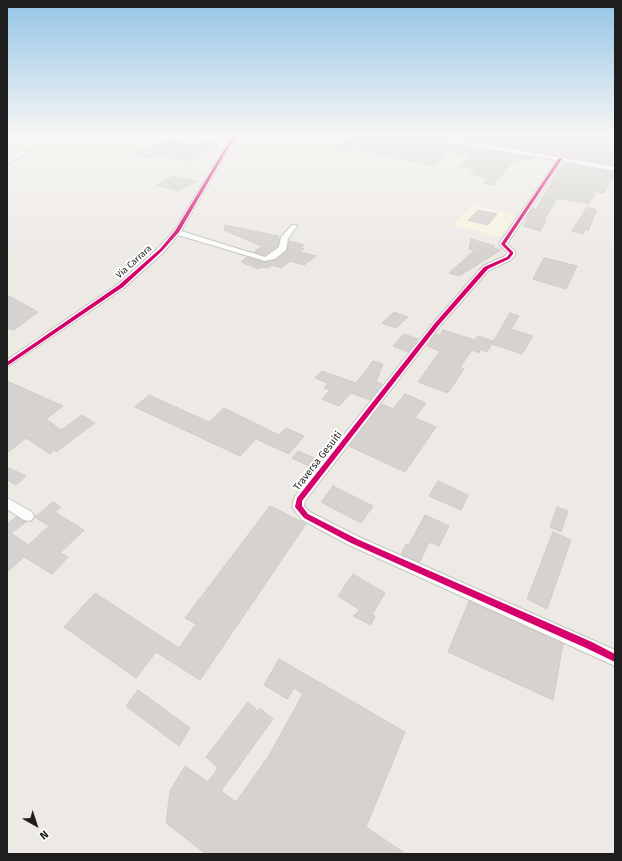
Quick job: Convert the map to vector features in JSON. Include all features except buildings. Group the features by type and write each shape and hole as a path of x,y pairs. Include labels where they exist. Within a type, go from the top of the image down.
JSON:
{"street":[{"name":"Via Carrara","path":"7,364 121,286 161,250 177,232 211,175"},
{"name":"Traversa Gesuiti","path":"549,175 503,244 512,253 508,258 486,268 437,324 299,500 298,507 306,516 354,541 589,645 615,658"},
{"path":"177,232 265,259 272,257 283,248 284,239 294,226"},
{"path":"7,503 28,516"}],"shaded area":[{"path":"472,205 515,215 500,237 453,225"}],"cycle path":[{"path":"7,364 121,286 161,250 177,232 211,175"},
{"path":"549,175 503,244 512,253 508,258 486,268 437,324 299,500 298,507 306,516 354,541 589,645 615,658"}]}
